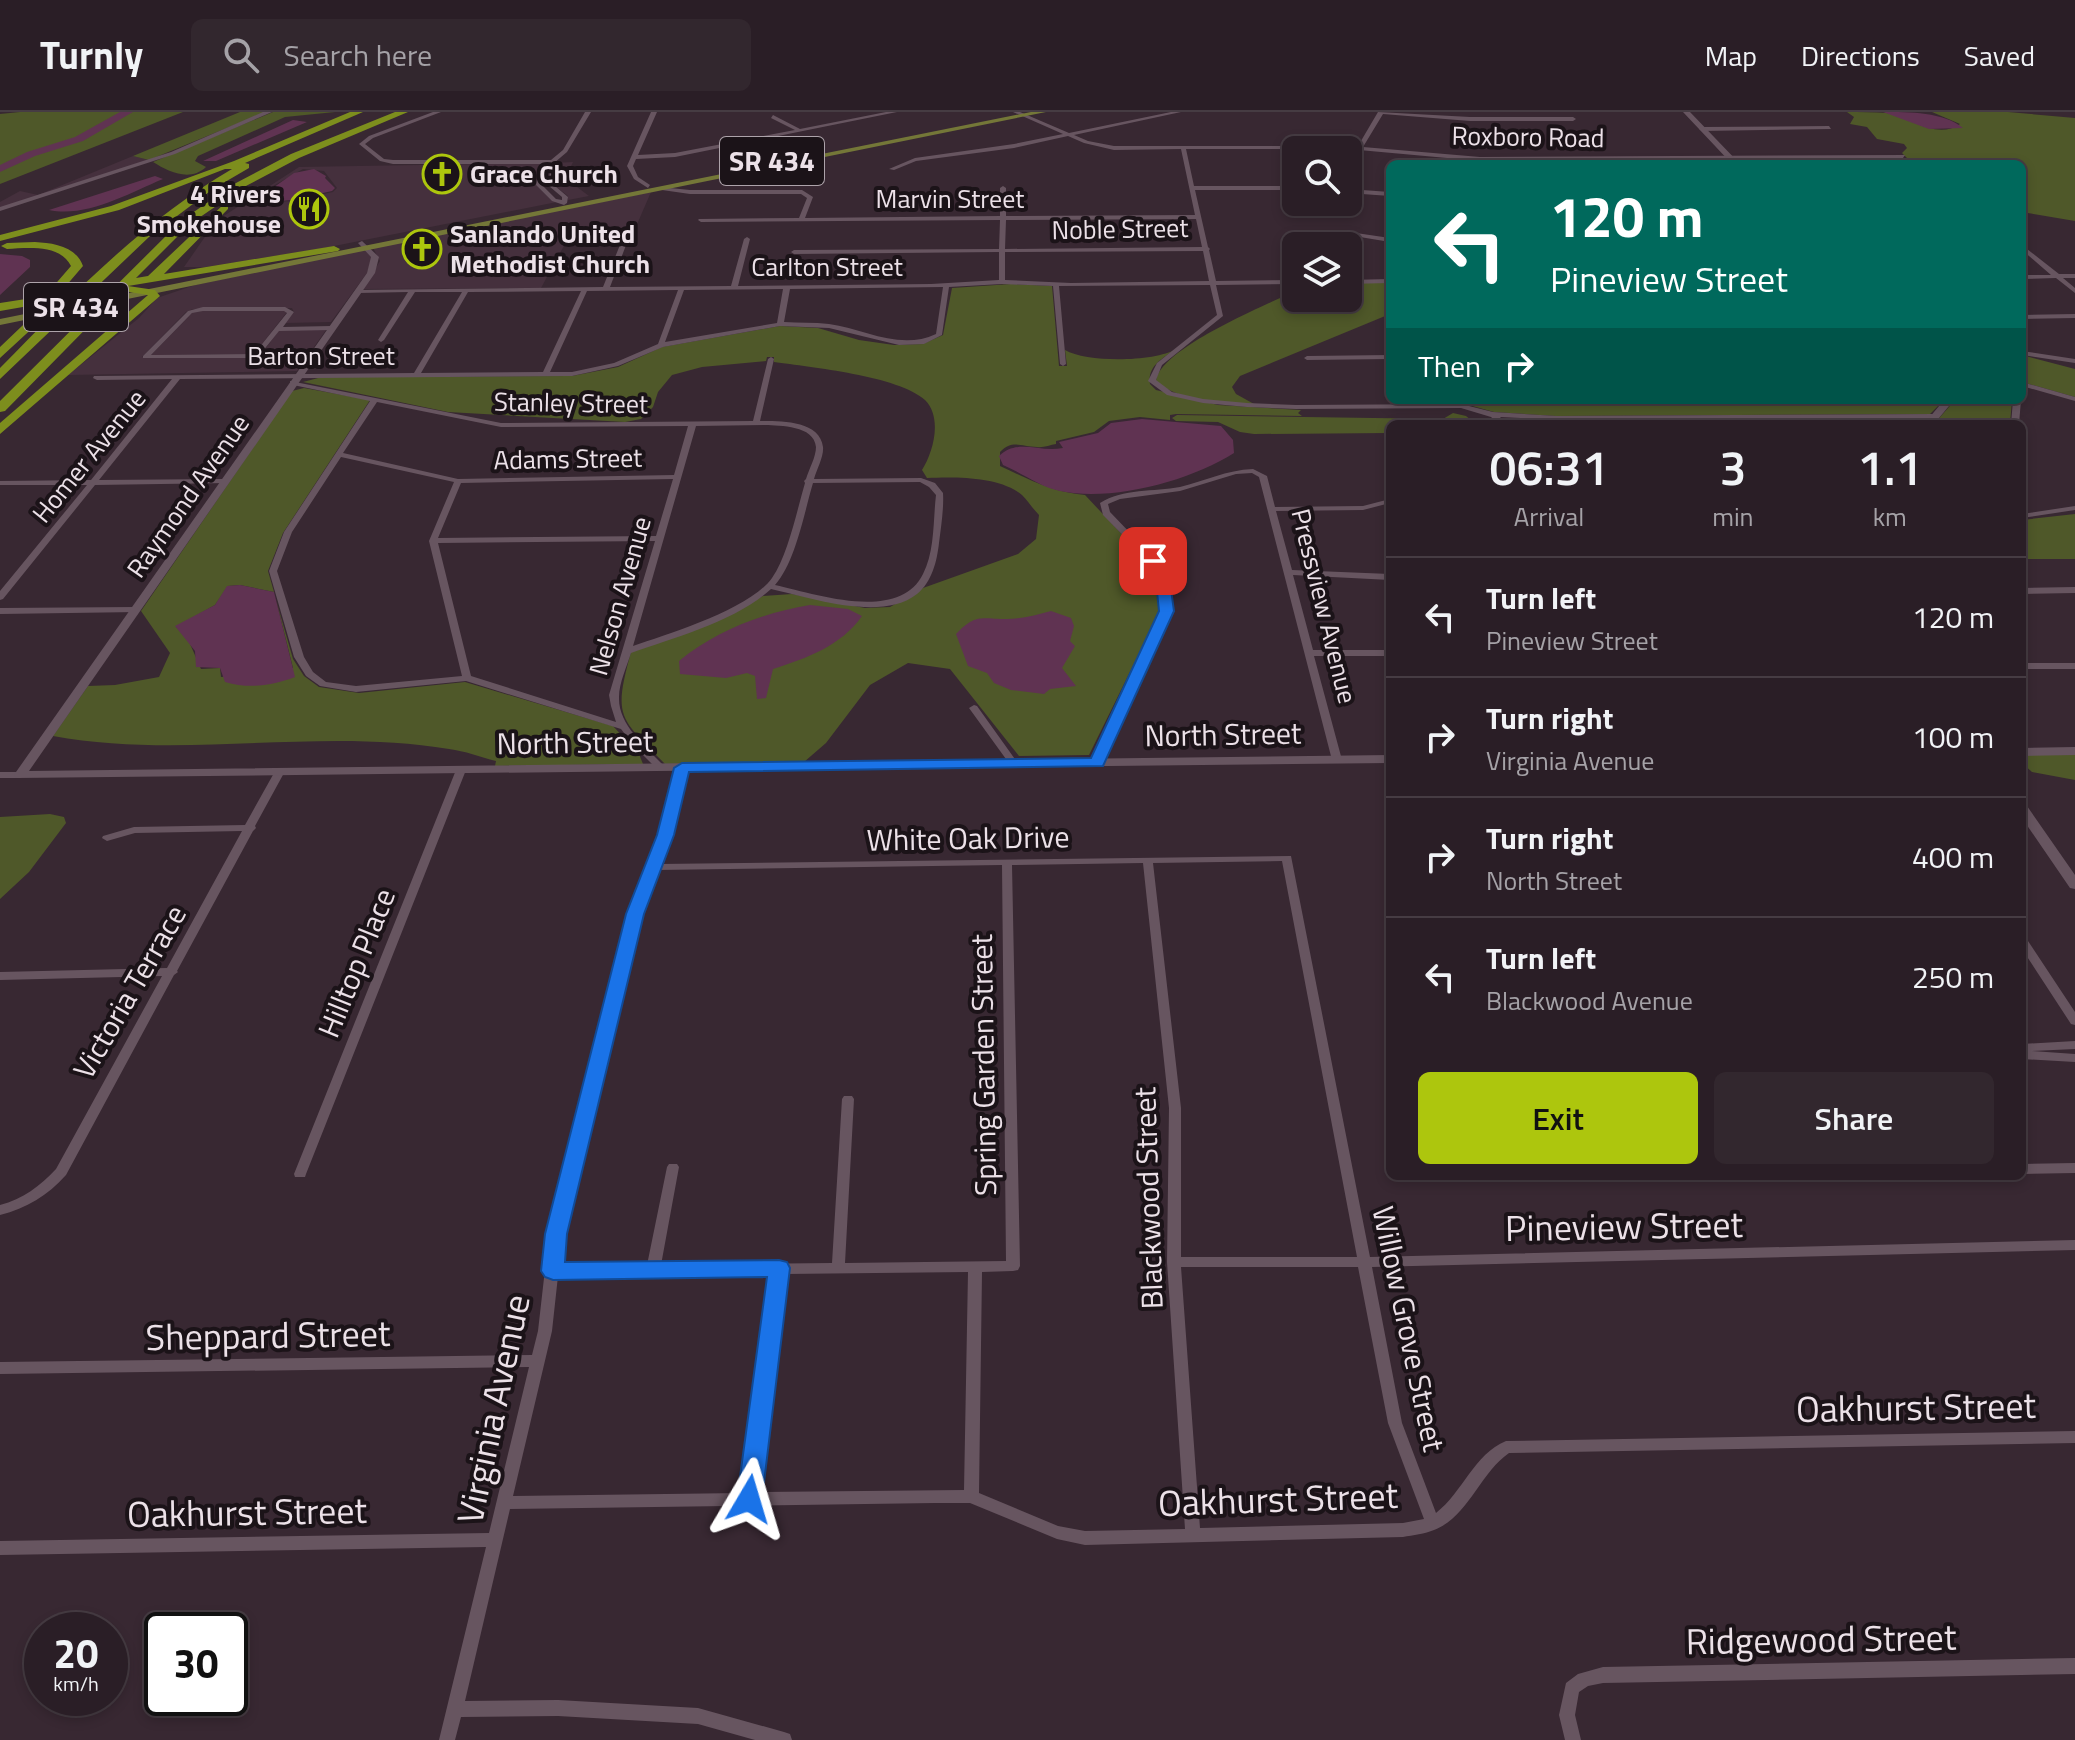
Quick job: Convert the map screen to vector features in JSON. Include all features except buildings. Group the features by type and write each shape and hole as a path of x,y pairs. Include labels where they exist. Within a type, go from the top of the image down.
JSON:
{"highway":[{"path":"0,238 126,205 358,112"},
{"path":"0,392 104,284 176,217 225,184 301,146 387,112"},
{"path":"0,375 150,227 189,199 273,153 376,117 403,112"},
{"path":"125,289 148,286 220,210 261,180 376,117"},
{"path":"0,408 99,307 125,289 166,238 240,185 376,117"},
{"path":"58,293 154,212 250,156"},
{"path":"0,246 39,246 72,255 77,266 35,320 0,354"},
{"path":"0,307 148,286 206,269 334,249"},
{"path":"169,261 183,269 206,269"},
{"path":"0,430 154,296 148,286"}],"main road":[{"name":"SR 434","path":"148,286 334,249 495,223 629,190 854,144 1018,113 1042,112"},
{"name":"SR 434","path":"148,286 290,264 365,245 810,159 1018,113"},
{"path":"810,159 857,147 854,144"},
{"name":"SR 434","path":"0,315 125,289"},
{"name":"SR 434","path":"0,322 125,289"}],"street":[{"path":"0,209 173,153 269,112"},
{"path":"438,112 371,137 362,144 382,160 393,162 551,162"},
{"path":"551,162 552,186 565,197 566,205 554,200 539,185 539,175 551,162 562,155 588,112"},
{"path":"648,186 631,172 634,157 654,112"},
{"path":"634,157 675,155 894,112"},
{"path":"892,169 915,160 1068,135 1178,112"},
{"path":"1362,145 1381,112 1470,119 1573,119"},
{"path":"1686,112 1733,160"},
{"name":"Roxboro Road","path":"1018,113 1068,135 1114,148 1282,148"},
{"path":"773,117 798,130"},
{"path":"1702,129 1829,128"},
{"path":"1183,148 1220,316 1159,364 1152,381 1158,388 1191,399 1244,405 1386,404"},
{"name":"Roxboro Road","path":"1362,148 1457,158 1518,160"},
{"name":"Roxboro Road","path":"1594,160 1903,156"},
{"path":"662,188 680,192 807,193 810,197 801,220"},
{"path":"1002,282 1003,188"},
{"path":"1192,188 1282,188"},
{"path":"1362,192 1386,194"},
{"name":"Marvin Street","path":"701,220 1199,217"},
{"path":"1362,236 1386,239"},
{"path":"734,287 747,239"},
{"path":"606,288 625,240"},
{"name":"Raymond Avenue","path":"20,775 358,291 376,261 365,245"},
{"name":"Noble Street","path":"794,252 1207,249"},
{"path":"2026,250 2075,291"},
{"path":"2026,277 2075,276"},
{"path":"1362,282 1386,281"},
{"name":"Carlton Street","path":"358,291 946,286 1002,282 1056,285 1282,282"},
{"path":"1056,285 1063,364"},
{"name":"Barton Street","path":"97,378 296,380 545,375 595,371 661,345 780,324 829,326 899,343 924,342 939,335 946,286"},
{"path":"780,324 787,287"},
{"path":"661,345 682,288"},
{"path":"545,375 585,289"},
{"path":"381,340 413,290"},
{"path":"416,376 466,290"},
{"path":"194,310 290,310 278,326 256,356 145,357 194,310"},
{"path":"2026,317 2075,316"},
{"path":"278,326 332,326"},
{"path":"2026,354 2075,367"},
{"path":"1307,358 1386,357"},
{"path":"756,423 771,359"},
{"path":"2054,360 2075,361"},
{"name":"Homer Avenue","path":"0,597 178,377"},
{"name":"Stanley Street","path":"296,380 501,425 756,423 798,427 814,433 820,441 820,450 808,481"},
{"path":"2026,385 2075,399"},
{"path":"375,399 288,532 273,571 299,657 309,674 323,684 337,687 413,686 467,678 621,726 661,768"},
{"path":"1464,404 1494,415 1596,420"},
{"path":"1738,420 1931,420 1945,404"},
{"path":"1494,415 1499,420"},
{"name":"Nelson Avenue","path":"621,726 614,695 693,423"},
{"name":"Adams Street","path":"340,455 458,481 678,477"},
{"name":"Pressview Avenue","path":"1097,763 1167,611 1163,582 1153,561 1106,513 1104,503 1118,497 1161,493 1235,472 1253,471 1263,476 1337,760"},
{"path":"627,651 717,616 770,586 784,561 808,481 921,480 932,485 940,495 928,572 919,587 908,595 877,606 770,586"},
{"path":"0,483 225,481"},
{"path":"458,481 433,541 467,678"},
{"path":"1272,509 1363,508 1386,502"},
{"path":"2026,515 2075,508"},
{"path":"433,541 660,538"},
{"path":"1289,572 1386,577"},
{"path":"2026,591 2075,590"},
{"path":"0,611 135,610"},
{"path":"1309,653 1386,653"},
{"path":"2026,666 2075,666"},
{"path":"974,708 1014,764"},
{"path":"2026,752 2075,751"},
{"name":"North Street","path":"0,775 1386,759"},
{"name":"Virginia Avenue","path":"447,1740 538,1361 556,1234 635,914 665,835 682,768"},
{"name":"Hilltop Place","path":"300,1174 461,770"},
{"name":"Victoria Terrace","path":"0,1210 25,1202 40,1193 61,1172 111,1075 139,1034 279,773"},
{"path":"2026,815 2075,885"},
{"path":"107,838 134,830 251,828"},
{"name":"White Oak Drive","path":"651,867 1287,858"},
{"name":"Willow Grove Street","path":"1287,858 1395,1423 1433,1524"},
{"name":"Blackwood Street","path":"1148,861 1175,1108 1174,1262 1193,1534"},
{"name":"Spring Garden Street","path":"975,1267 1013,1266 1007,863"},
{"path":"2026,946 2075,1021"},
{"path":"0,976 172,972"},
{"path":"2026,1048 2075,1045"},
{"path":"2026,1055 2075,1058"},
{"path":"838,1268 848,1099"},
{"path":"653,1270 673,1167"},
{"path":"2026,1169 2075,1168"},
{"name":"Pineview Street","path":"1174,1262 1365,1262 2075,1245"},
{"path":"553,1271 975,1267 971,1497"},
{"path":"749,1499 779,1268"},
{"name":"Sheppard Street","path":"0,1368 538,1361"},
{"name":"Oakhurst Street","path":"504,1503 971,1497 1057,1532 1085,1538 1403,1530 1433,1524 1453,1509 1493,1454 1506,1447 2075,1437"},
{"name":"Oakhurst Street","path":"0,1548 495,1540"},
{"name":"Ridgewood Street","path":"1573,1740 1567,1715 1572,1688 1584,1679 1603,1675 2075,1666"},
{"path":"454,1709 558,1708 698,1716 784,1740"}],"shaded area":[{"path":"1883,112 1936,116 1963,128 1929,129"},
{"path":"293,120 307,122 216,161 203,161"},
{"path":"133,156 149,160 0,208 0,202 20,191 38,195"},
{"path":"573,162 565,178 589,196 568,200 568,196 555,186 554,163"},
{"path":"546,163 536,175 536,185 557,202 324,248 206,267 184,267 216,221 299,167","holes":["303,169 324,171 337,188 333,192 291,201 248,204 259,194"]},
{"path":"314,169 326,176 335,188 332,191 291,200 250,204 294,173"},
{"path":"155,176 163,179 108,203 63,212 49,210"},
{"path":"651,192 635,229 572,231 541,288 363,289 380,261 373,248"},
{"path":"366,249 372,258 367,273 331,322 285,323 294,312 292,308 193,309 186,312 142,357 255,358 260,356 279,330 326,330 297,371 68,375 139,318 157,298 195,285"},
{"path":"0,254 22,256 30,260 30,267 0,295"},
{"path":"193,312 287,312 254,354 151,355"},
{"path":"1142,419 1221,426 1233,440 1234,453 1173,480 1103,494 1053,489 1003,465 999,456 1021,447 1063,448 1059,442 1098,433 1111,423"},
{"path":"240,585 274,592 295,677 251,686 225,682 220,668 196,667 195,651 175,626 215,605 227,586"},
{"path":"810,605 848,609 862,616 834,643 773,669 766,698 757,699 755,676 747,673 726,678 680,674 679,661 724,632 757,618"},
{"path":"1051,611 1071,618 1074,626 1070,641 1075,646 1062,668 1076,686 1050,689 1044,694 1011,690 994,683 987,673 968,666 956,634 969,623 979,619 1018,618"}],"green space":[{"path":"183,112 0,184 0,114"},
{"path":"240,112 266,112 149,160 133,156"},
{"path":"273,112 335,112 285,117 198,156 195,161 206,167 193,174 173,172 153,162"},
{"path":"1847,112 1887,113 1942,130 1960,124 1932,112 2008,112 2075,118 2075,221 2026,213 2026,160 1909,160 1902,153 1907,148 1904,144 1877,139 1867,127 1850,124 1854,117"},
{"path":"1362,283 1386,283 1386,316 1240,376 1232,387 1236,394 1254,404 1189,397 1177,394 1156,381 1162,368 1175,355 1240,317 1282,298 1282,312 1362,312"},
{"path":"1011,284 1052,286 1059,366 1067,366 1065,350 1089,357 1121,359 1153,356 1176,349 1157,363 1151,372 1150,384 1156,390 1218,405 1301,410 1298,413 1302,416 1176,414 1170,415 1170,420 1140,417 1109,421 1094,432 1056,441 1056,444 1039,447 1013,445 1000,452 1000,466 1031,481 1085,495 1148,562 1158,582 1161,609 1089,755 1019,756 950,669 908,663 870,685 826,743 804,762 665,764 638,736 624,715 622,691 631,652 720,618 763,596 792,594 865,608 890,607 923,588 1018,554 1036,539 1039,515 1022,495 1012,489 976,479 927,478 922,470 933,445 934,416 925,400 913,392 875,379 774,362 774,357 767,357 766,361 702,367 672,375 658,392 653,407 641,419 625,422 448,412 303,382 322,377 572,376 618,367 662,347 780,326 818,328 859,340 894,345 923,344 943,335 952,288"},
{"path":"2026,356 2075,369 2075,397 2026,383"},
{"path":"304,388 370,400 283,533 268,571 274,592 240,585 228,586 215,605 176,627 187,637 201,669 220,668 221,677 293,668 276,600 293,659 304,676 319,687 359,693 465,682 613,726 639,754 643,764 495,766 496,761 461,751 400,743 350,741 151,745 102,743 53,736 88,686 115,685 159,677 170,653 141,611 292,391"},
{"path":"1465,404 1940,404 1930,414 1556,416 1494,412"},
{"path":"1952,404 2012,404 2010,420 1938,420"},
{"path":"1453,413 1471,420 1386,420 1386,433 1254,434 1240,432 1218,422 1176,421 1172,418 1177,415 1443,419"},
{"path":"2075,514 2075,559 2026,559 2026,520"},
{"path":"2026,755 2075,755 2075,780 2032,772 2026,767"},
{"path":"50,814 64,817 66,823 29,872 0,899 0,817"}],"waterway":[{"path":"0,169 31,154 79,139 128,112"}],"place":[{"name":"Grace Church","path":"442,174"},
{"name":"4 Rivers Smokehouse","path":"309,209"},
{"name":"Sanlando United Methodist Church","path":"422,249"}],"route":[{"path":"749,1499 779,1268 553,1271 556,1234 635,914 665,835 682,768 1097,763 1167,611 1163,582 1153,561"}]}
